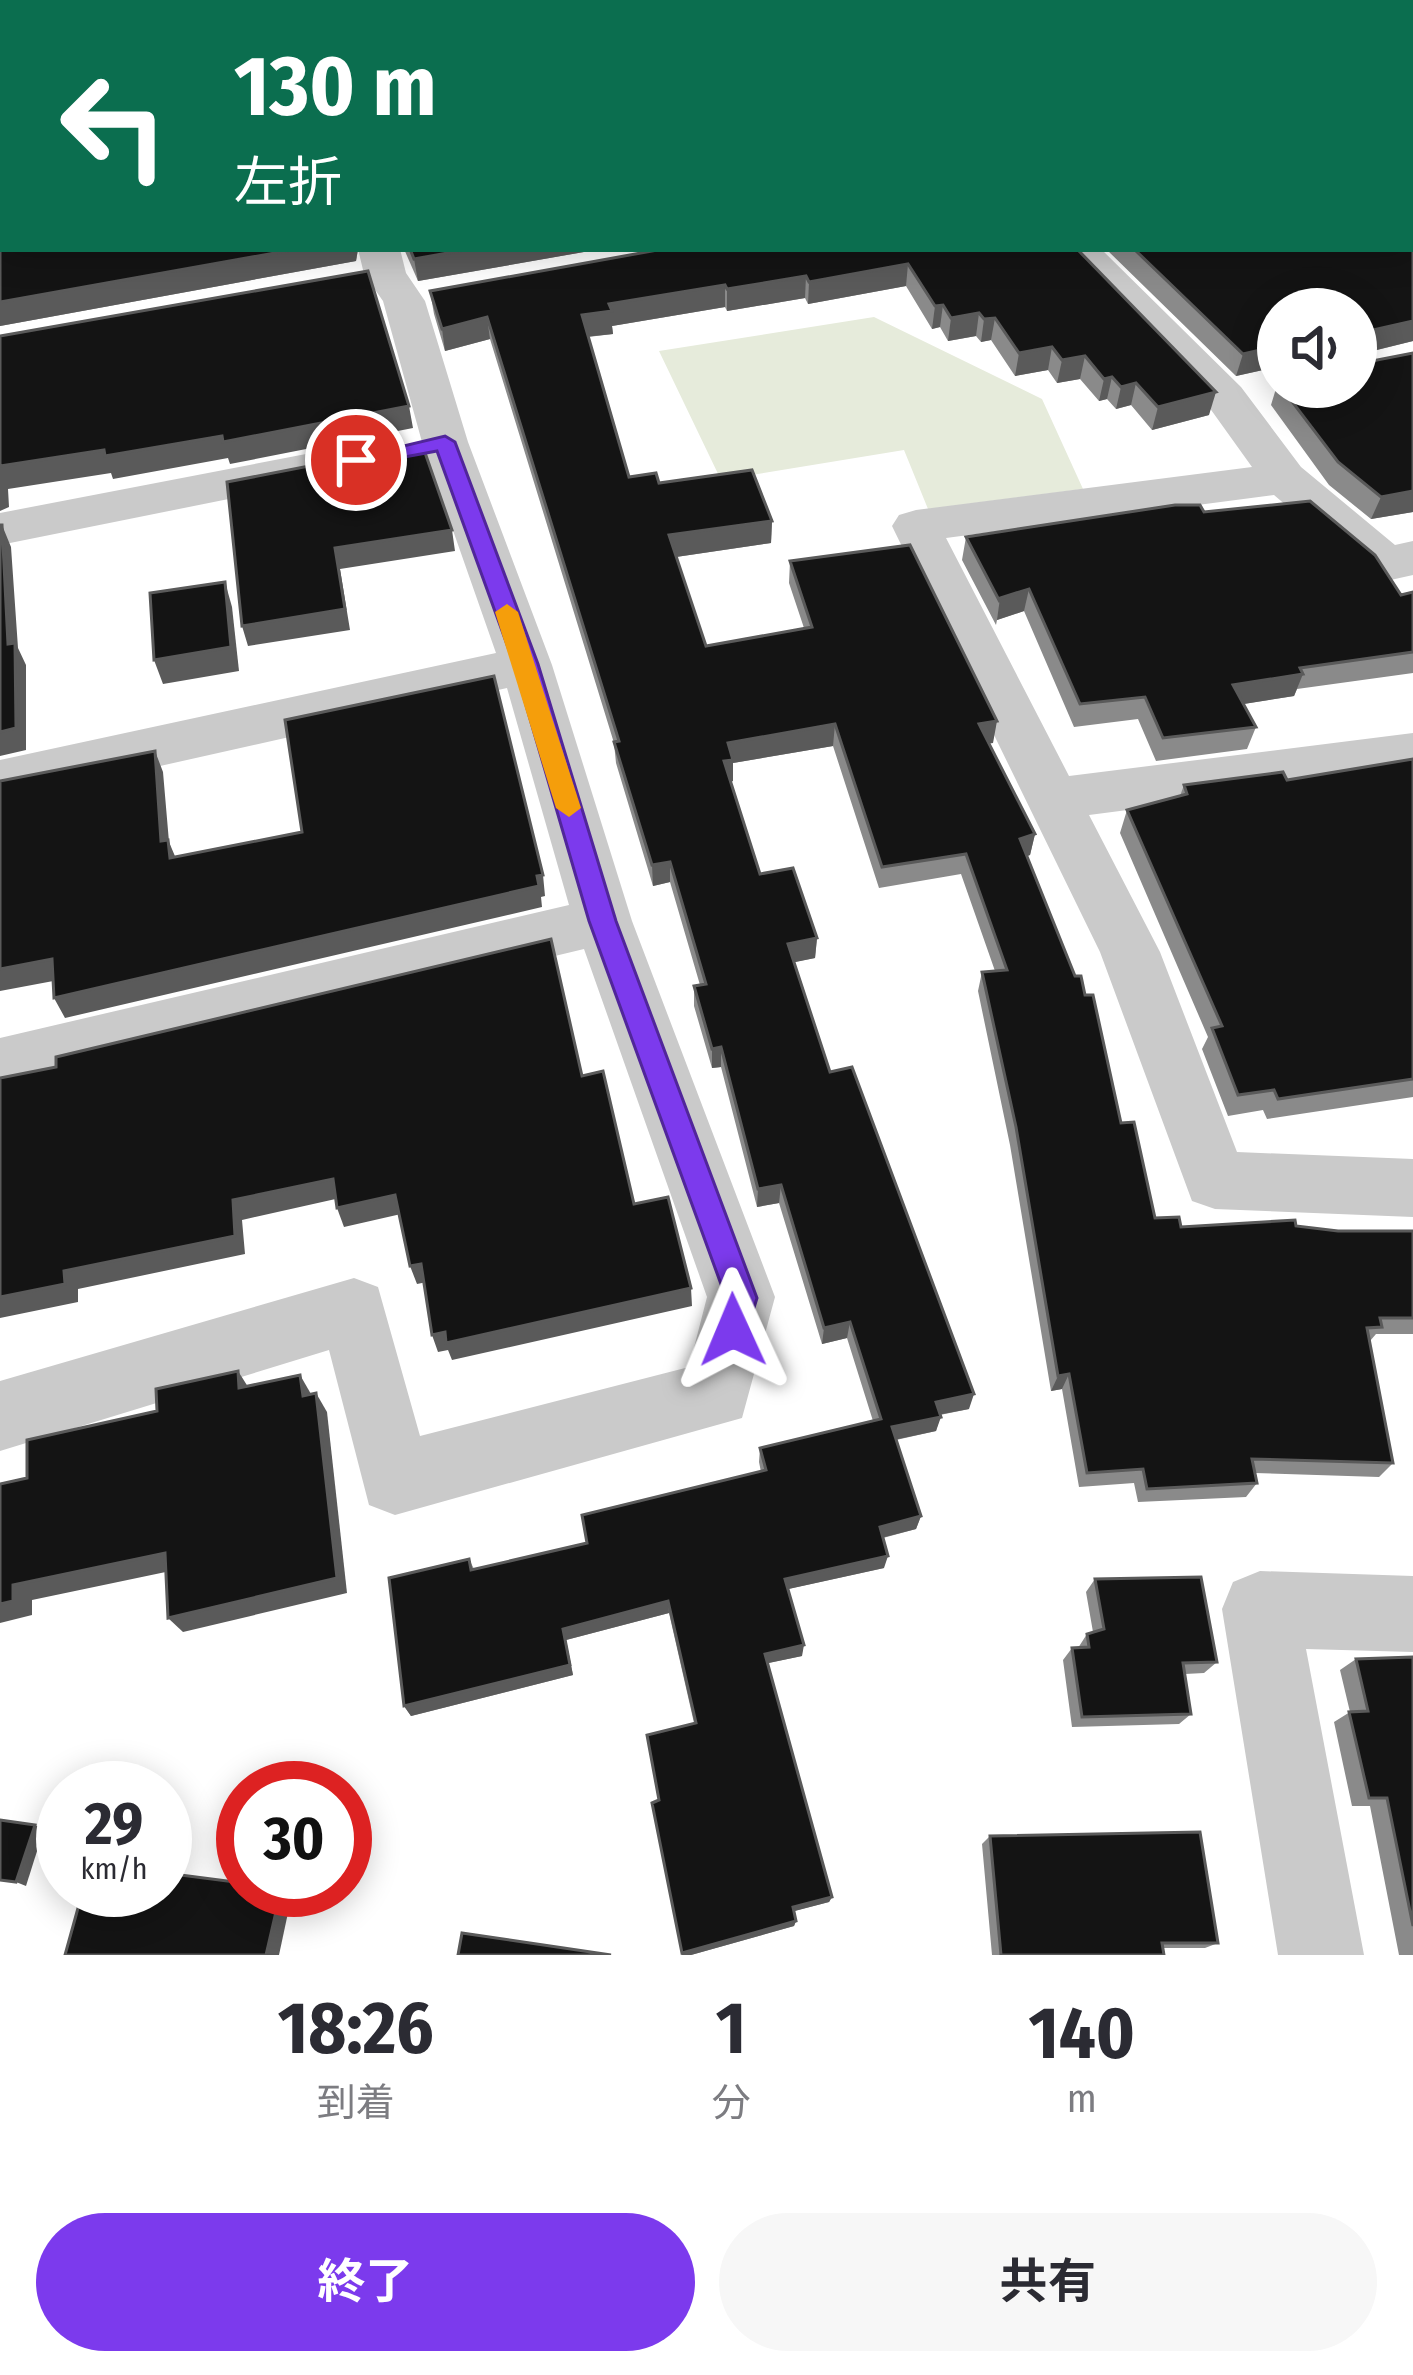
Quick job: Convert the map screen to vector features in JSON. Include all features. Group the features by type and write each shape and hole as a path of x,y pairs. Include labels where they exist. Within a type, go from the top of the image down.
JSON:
{"street":[{"path":"1080,252 1225,397 1284,478 1385,565 1413,558"},
{"path":"0,1416 354,1310 395,1479 717,1394 741,1298 603,921 526,664 422,447 391,280"},
{"path":"1225,397 1257,390"},
{"path":"0,529 351,460"},
{"path":"1284,478 916,526 1130,952 1215,1180 1413,1188"},
{"path":"0,781 526,664"},
{"path":"1053,800 1413,753"},
{"path":"0,1064 603,921"},
{"path":"1321,1955 1260,1610 1413,1615"}],"green space":[{"path":"874,317 1042,399 1083,489 928,509 904,450 721,480 659,351"}],"building":[{"path":"0,252 280,252 0,302"},
{"path":"411,252 453,252 414,259"},
{"path":"646,252 1080,252 1216,392 1158,407 1136,383 1121,387 1112,377 1104,379 1085,356 1062,360 1052,347 1019,353 995,318 984,319 979,313 951,318 943,305 935,306 908,264 809,282 806,276 727,289 725,285 609,304 612,311 582,315 629,477 656,473 659,483 752,470 772,521 669,535 706,646 812,627 790,561 910,545 997,721 979,724 1035,834 1020,839 1075,976 1081,976 1085,995 1093,995 1121,1123 1134,1122 1155,1218 1179,1217 1181,1227 1295,1220 1296,1226 1338,1231 1413,1231 1413,1318 1380,1318 1382,1327 1367,1328 1393,1463 1252,1459 1257,1483 1147,1489 1143,1469 1087,1473 1069,1374 1058,1376 1016,1127 982,972 1007,970 966,854 882,867 835,724 728,743 733,760 724,761 760,874 793,868 817,938 788,944 830,1072 852,1067 974,1394 936,1402 941,1417 892,1427 921,1516 880,1527 888,1556 785,1579 804,1645 765,1654 832,1897 793,1907 796,1921 682,1953 652,1803 659,1800 647,1735 696,1723 668,1601 563,1629 570,1665 404,1706 389,1578 469,1559 471,1570 587,1543 582,1515 766,1470 760,1448 881,1419 850,1322 824,1328 781,1185 758,1189 721,1047 712,1049 694,986 706,984 670,862 652,865 614,742 619,741 487,317 442,329 430,291"},
{"path":"1137,252 1413,252 1413,321 1377,329 1377,288 1257,288 1257,351 1243,354"},
{"path":"368,271 409,406 223,442 222,436 105,456 104,450 0,466 0,336"},
{"path":"1413,353 1413,491 1381,497 1338,462 1297,408 1377,408 1377,360"},
{"path":"422,444 452,530 335,548 345,609 242,626 227,482"},
{"path":"1310,501 1375,555 1401,595 1413,592 1413,652 1300,668 1303,674 1233,685 1256,727 1163,738 1145,697 1080,704 1029,589 1000,598 1000,602 966,537 1175,505 1200,505 1204,512"},
{"path":"0,525 8,644 15,643 16,728 0,732"},
{"path":"225,582 231,647 154,660 150,593"},
{"path":"494,676 543,875 537,876 539,886 54,998 52,959 0,969 0,781 155,751 161,841 168,840 170,858 302,832 285,720"},
{"path":"1413,759 1413,1079 1278,1099 1274,1090 1238,1095 1212,1028 1222,1026 1127,810 1187,794 1184,785 1283,772 1287,780"},
{"path":"551,939 582,1076 603,1071 634,1204 668,1197 691,1288 446,1343 445,1332 432,1335 421,1264 410,1266 395,1195 337,1208 333,1179 233,1200 235,1236 64,1271 65,1284 0,1297 0,1078 56,1067 56,1057"},
{"path":"238,1371 239,1388 300,1375 303,1396 316,1393 337,1578 168,1618 165,1553 13,1585 13,1601 0,1604 0,1484 27,1478 27,1440 157,1411 156,1389"},
{"path":"1201,1577 1217,1662 1183,1663 1191,1714 1082,1717 1072,1648 1089,1647 1087,1634 1104,1629 1095,1579"},
{"path":"1413,1657 1413,1926 1387,1798 1369,1798 1349,1712 1368,1711 1356,1659"},
{"path":"0,1820 35,1825 16,1882 0,1880"},
{"path":"1200,1832 1218,1943 1162,1943 1164,1955 1001,1955 990,1836"},
{"path":"192,1876 216,1880 216,1917 275,1917 266,1955 65,1955 76,1917 192,1917"},
{"path":"462,1933 611,1955 458,1955"}],"slow traffic":[{"path":"507,612 569,808"}],"route":[{"path":"356,460 445,442 526,664 603,921 741,1298 733,1330"}]}
